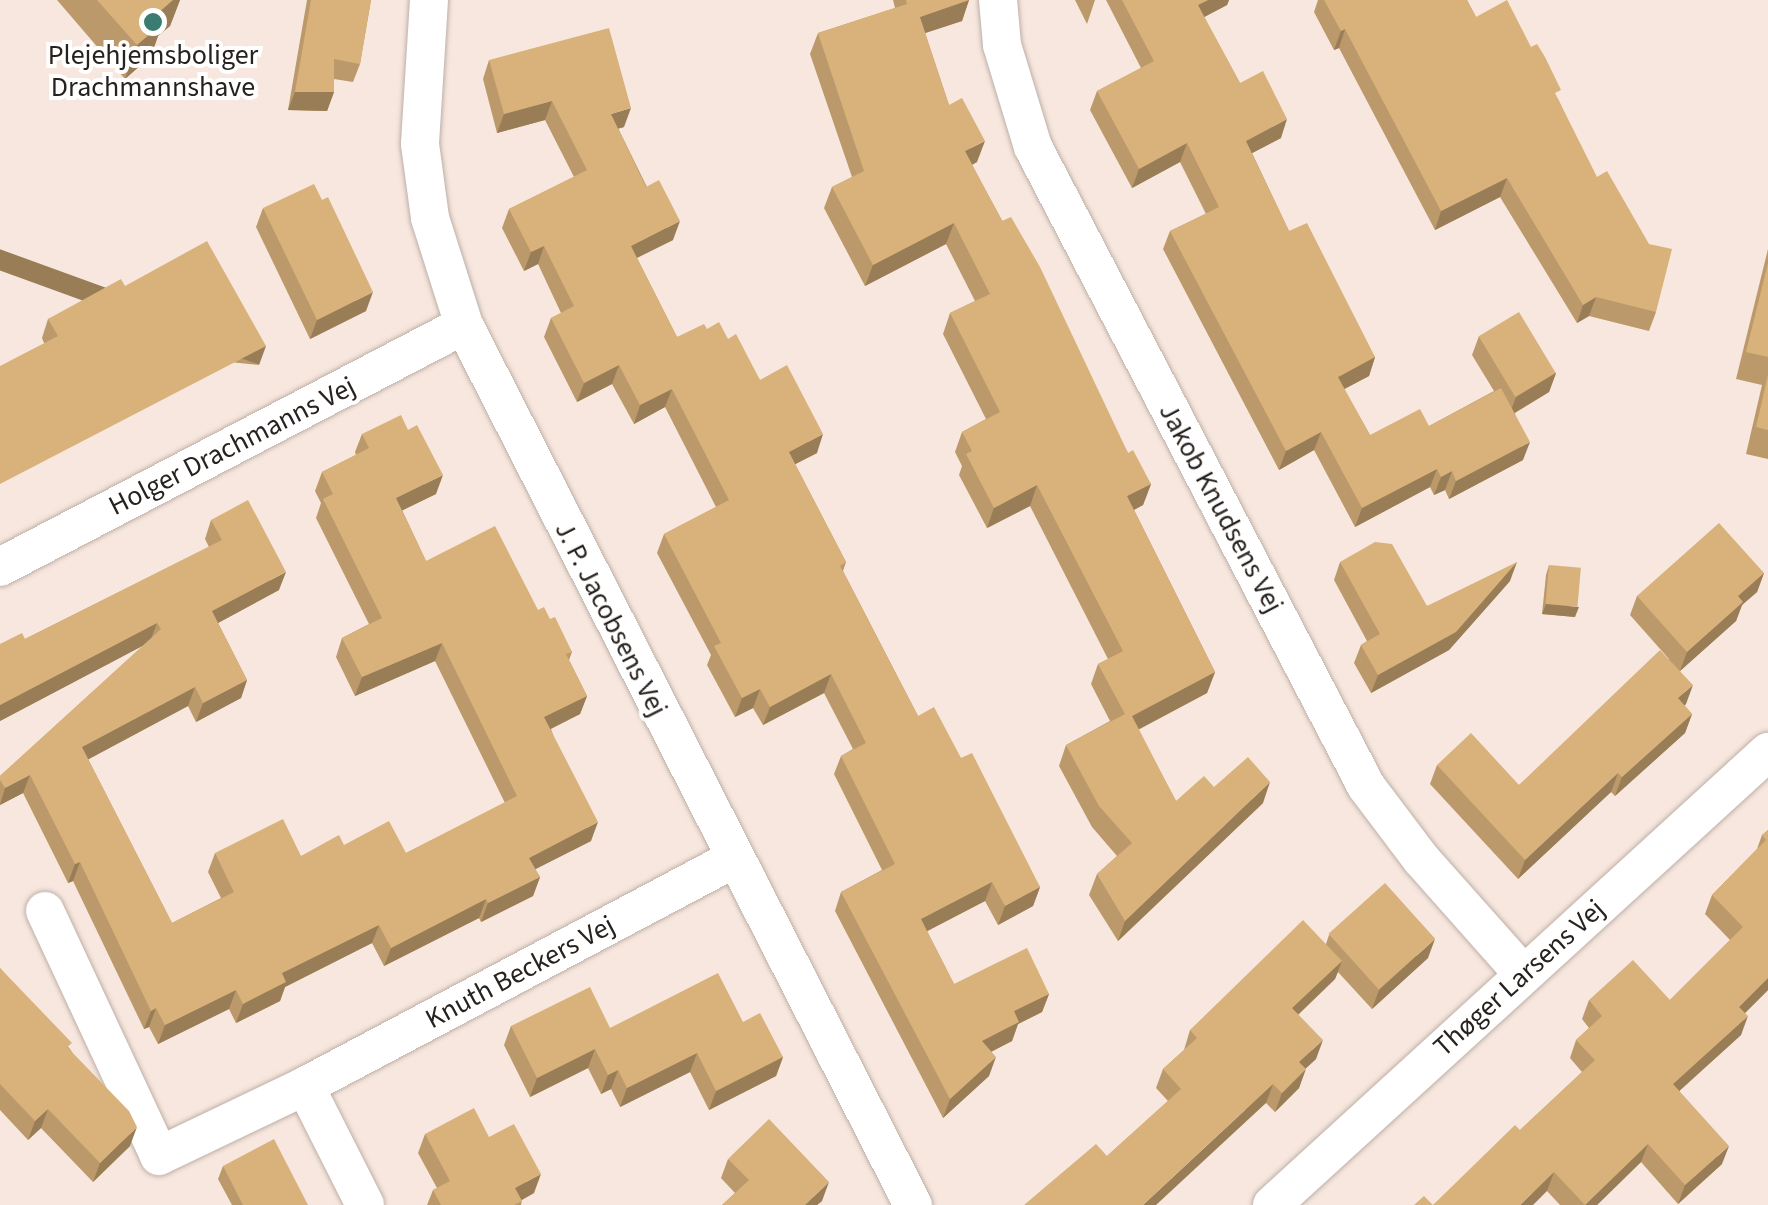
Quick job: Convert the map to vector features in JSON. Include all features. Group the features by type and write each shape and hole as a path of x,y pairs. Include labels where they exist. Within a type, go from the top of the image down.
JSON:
{"street":[{"name":"J. P. Jacobsens Vej","path":"429,0 420,144 430,218 464,325 912,1205"},
{"name":"Jakob Knudsens Vej","path":"998,0 1002,45 1033,147 1366,786 1421,859 1523,974"},
{"name":"Holger Drachmanns Vej","path":"0,567 464,325"},
{"name":"Thøger Larsens Vej","path":"1272,1205 1768,752"},
{"name":"Knuth Beckers Vej","path":"45,911 160,1156 305,1086 734,860"},
{"path":"305,1086 365,1205"}],"building":[{"path":"97,0 173,0 157,14 164,22 137,45"},
{"path":"311,0 371,0 360,64 334,59 334,92 295,92"},
{"path":"906,0 969,0 920,17 949,105 962,98 985,141 965,151 1002,221 1011,217 1040,267 1128,453 1133,450 1151,484 1127,496 1215,672 1132,716 1176,801 1204,776 1214,787 1248,757 1270,782 1125,921 1097,874 1132,843 1099,806 1066,745 1125,714 1098,664 1123,651 1037,485 994,508 966,454 972,451 962,432 1000,412 950,313 990,294 954,223 873,265 832,187 864,171 818,33 907,4"},
{"path":"1122,0 1208,0 1198,5 1240,83 1263,71 1287,119 1246,141 1289,231 1307,223 1375,357 1338,377 1370,435 1420,409 1429,426 1501,388 1530,442 1456,481 1452,471 1441,477 1437,469 1362,508 1321,432 1286,451 1170,231 1219,207 1187,143 1139,169 1097,91 1154,61"},
{"path":"1324,0 1467,0 1476,17 1507,0 1531,47 1537,44 1545,57 1561,90 1555,93 1597,177 1607,171 1649,244 1672,249 1656,312 1596,297 1583,305 1507,178 1441,211 1345,29 1341,31"},
{"path":"609,28 631,108 611,114 646,187 659,180 680,221 631,246 677,337 704,324 707,329 719,322 728,339 736,334 760,380 787,365 823,434 789,452 846,562 840,566 918,716 934,707 961,758 972,753 1040,887 1005,906 992,882 921,919 954,984 1027,948 1049,994 1014,1011 1019,1022 982,1041 996,1057 950,1099 841,892 895,864 841,756 866,743 831,674 770,707 760,689 742,698 714,646 721,643 664,534 729,500 672,389 640,405 619,365 584,383 551,318 574,306 544,246 531,252 509,209 587,170 552,101 504,114 489,60"},
{"path":"314,184 322,200 328,197 373,292 317,320 263,208"},
{"path":"207,241 266,346 0,484 0,366 58,336 48,319 121,279 125,286"},
{"path":"1768,263 1768,357 1746,352"},
{"path":"1519,312 1556,373 1515,397 1479,336"},
{"path":"1768,375 1768,430 1756,427"},
{"path":"401,415 408,430 417,425 443,475 396,498 426,561 495,526 538,610 544,607 550,619 555,617 572,652 566,654 587,696 544,717 598,822 529,858 540,877 488,903 486,899 391,948 379,925 282,973 286,982 243,1004 236,990 165,1025 156,1008 151,1011 80,862 75,864 30,775 5,788 0,780 161,629 157,623 0,705 0,644 22,633 25,639 222,540 211,520 248,500 286,572 212,611 247,680 203,703 195,687 82,747 172,923 234,892 215,853 283,819 301,856 339,835 344,845 389,821 406,853 517,796 442,643 362,677 342,638 382,618 323,499 333,494 322,472 369,448 362,434"},
{"path":"1719,523 1764,573 1738,596 1743,602 1687,652 1637,596"},
{"path":"1375,542 1392,544 1427,606 1517,562 1456,632 1378,675 1361,645 1380,634 1340,562"},
{"path":"1549,565 1581,568 1577,607 1546,604"},
{"path":"1660,650 1693,685 1678,698 1692,714 1622,777 1618,773 1525,860 1437,765 1471,733 1519,785"},
{"path":"1768,830 1768,978 1739,1007 1748,1016 1673,1084 1729,1146 1685,1185 1648,1144 1585,1205 1554,1172 1520,1205 1433,1205 1515,1125 1520,1130 1595,1060 1576,1040 1602,1016 1589,1000 1633,960 1670,1000 1743,927 1712,895 1766,840 1762,835"},
{"path":"1385,883 1435,939 1379,990 1329,934"},
{"path":"1303,920 1342,961 1292,1008 1323,1040 1299,1062 1306,1069 1282,1093 1273,1084 1143,1205 1024,1205 1096,1144 1107,1156 1181,1089 1163,1069 1197,1038 1190,1030"},
{"path":"0,968 72,1043 67,1047 129,1111 137,1127 100,1163 48,1109 35,1121 0,1084"},
{"path":"718,973 743,1022 760,1013 783,1057 716,1091 697,1053 627,1088 618,1070 608,1075 595,1049 537,1078 511,1026 590,987 610,1028"},
{"path":"474,1108 489,1137 514,1124 541,1174 515,1188 522,1201 514,1205 441,1205 433,1190 450,1181 425,1134"},
{"path":"769,1119 829,1182 805,1205 722,1205 749,1180 728,1159"},
{"path":"274,1139 308,1205 243,1205 223,1166"},
{"path":"1424,1196 1433,1205 1414,1205"}],"place":[{"name":"Plejehjemsboliger Drachmannshave","path":"153,22"}]}
